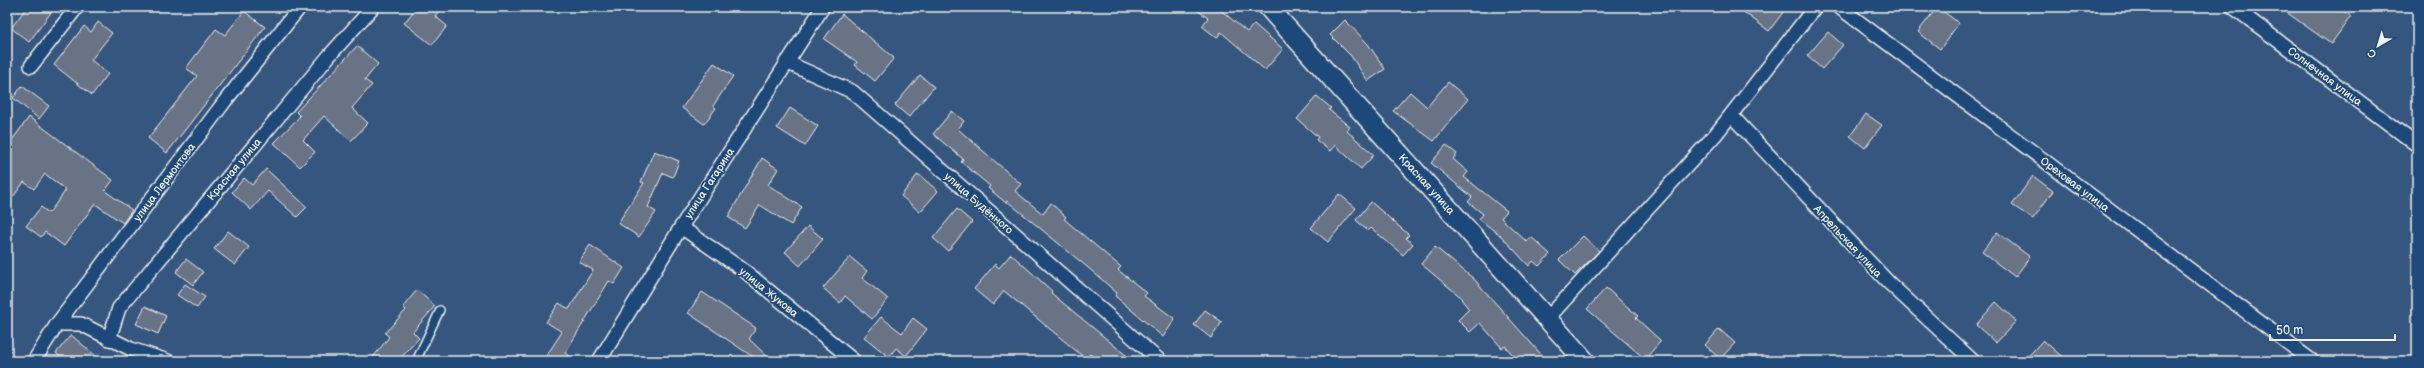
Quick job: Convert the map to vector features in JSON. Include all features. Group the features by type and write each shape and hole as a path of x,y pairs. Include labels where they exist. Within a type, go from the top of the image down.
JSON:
{"main road":[{"name":"Красная улица","path":"1268,7 1585,361"}],"street":[{"path":"31,66 77,7"},
{"name":"улица Лермонтова","path":"34,361 57,324 225,101 300,7"},
{"name":"Красная улица","path":"109,339 119,308 329,56 373,7"},
{"name":"улица Гагарина","path":"599,361 681,227 786,62 823,7"},
{"path":"1547,319 1716,134 1815,7"},
{"name":"Ореховая улица","path":"1838,7 2312,361"},
{"name":"Солнечная улица","path":"2233,7 2417,145"},
{"name":"улица Будённого","path":"786,62 854,92 1160,361"},
{"name":"Апрельская улица","path":"1731,115 1888,282 1973,361"},
{"name":"улица Жукова","path":"681,227 746,272 854,361"},
{"path":"57,324 81,324 109,339 168,361"}],"lane":[{"path":"416,361 440,310"}],"building":[{"path":"27,7 55,7 29,42 11,28"},
{"path":"417,7 442,7 435,16 447,26 432,45 404,23"},
{"path":"1193,7 1217,7 1247,32 1254,24 1283,49 1265,70 1221,32 1217,38 1202,26 1208,18"},
{"path":"1737,7 1787,7 1769,31"},
{"path":"1937,7 1959,23 1940,49 1918,32"},
{"path":"2279,7 2338,7 2351,16 2331,44"},
{"path":"244,11 265,27 167,153 148,138 197,76 186,68 216,29 225,35"},
{"path":"842,14 894,58 875,81 855,65 857,62 824,39"},
{"path":"1345,20 1368,44 1385,69 1368,81 1351,56 1330,35"},
{"path":"98,22 112,33 91,60 108,74 92,95 54,65 84,26 91,32"},
{"path":"1828,32 1843,45 1822,69 1807,56"},
{"path":"357,46 378,64 365,80 372,85 352,108 368,123 351,141 324,116 303,140 315,152 300,167 274,143 300,116 296,112"},
{"path":"714,63 733,76 713,106 716,108 704,124 682,108"},
{"path":"920,75 934,87 909,117 895,105"},
{"path":"1448,82 1468,99 1434,141 1393,111 1410,92 1427,107"},
{"path":"22,86 49,106 39,119 13,98"},
{"path":"1317,96 1331,108 1329,110 1350,127 1347,131 1374,155 1361,169 1335,145 1330,151 1316,140 1318,137 1297,119"},
{"path":"790,108 818,126 805,146 777,128"},
{"path":"952,111 964,121 958,129 1021,184 1015,191 1043,214 1051,203 1066,217 1064,219 1121,267 1118,270 1147,293 1144,296 1175,319 1163,337 1115,296 1117,293 1092,271 1007,201 1006,203 988,188 990,186 961,162 963,159 933,134"},
{"path":"1866,114 1882,125 1865,148 1850,136"},
{"path":"29,117 113,180 105,191 132,210 123,223 95,204 64,246 45,232 41,237 26,226 41,207 49,213 66,190 45,174 34,189 24,182 7,205 7,147"},
{"path":"1446,145 1457,154 1453,159 1468,172 1464,177 1507,211 1501,218 1527,242 1531,237 1550,254 1539,266 1533,261 1529,266 1501,236 1479,219 1483,214 1468,202 1472,197 1431,163"},
{"path":"654,151 679,161 673,177 663,173 648,207 656,212 639,237 618,223 644,183 641,182"},
{"path":"762,158 778,169 768,185 802,207 791,225 760,205 745,228 728,217"},
{"path":"266,169 307,207 297,217 268,191 251,210 232,192 244,178 252,185"},
{"path":"918,174 938,191 920,212 901,196"},
{"path":"2033,176 2053,191 2033,219 2012,205"},
{"path":"1339,194 1356,208 1328,242 1311,228"},
{"path":"1371,202 1409,235 1406,238 1413,244 1403,255 1371,228 1368,231 1356,220"},
{"path":"957,209 972,222 948,251 933,238"},
{"path":"808,226 823,239 800,266 785,252"},
{"path":"228,231 249,247 235,265 214,249"},
{"path":"1997,232 2030,257 2015,277 1982,252"},
{"path":"1583,236 1599,251 1575,275 1559,260"},
{"path":"590,245 624,268 614,284 609,281 565,353 577,361 543,361 562,332 546,322 559,303 569,309 593,270 579,262"},
{"path":"1435,247 1474,279 1547,361 1518,361 1505,346 1502,348 1480,323 1470,332 1458,320 1469,309 1461,299 1462,298 1421,264"},
{"path":"1011,254 1052,291 1051,293 1133,361 1100,361 1090,354 1086,359 1004,291 993,305 974,289 995,264 999,268"},
{"path":"850,257 867,271 862,278 888,299 872,319 845,296 840,303 823,288"},
{"path":"186,259 203,272 193,285 176,272"},
{"path":"185,284 205,297 197,308 177,295"},
{"path":"1606,288 1638,316 1636,318 1661,341 1645,359 1587,309"},
{"path":"417,290 435,306 413,332 419,338 398,361 370,361 389,337 385,333 406,310 403,307"},
{"path":"702,292 756,328 749,339 772,361 759,361 688,313"},
{"path":"1996,302 2016,321 1996,343 1976,325"},
{"path":"145,306 166,316 158,334 136,324"},
{"path":"1205,310 1222,322 1211,338 1194,325"},
{"path":"881,317 902,333 913,318 927,329 906,356 896,348 889,357 864,337"},
{"path":"1719,329 1735,343 1720,359 1705,345"},
{"path":"71,335 102,361 65,361 56,353"},
{"path":"2043,340 2067,361 2024,361"}]}
